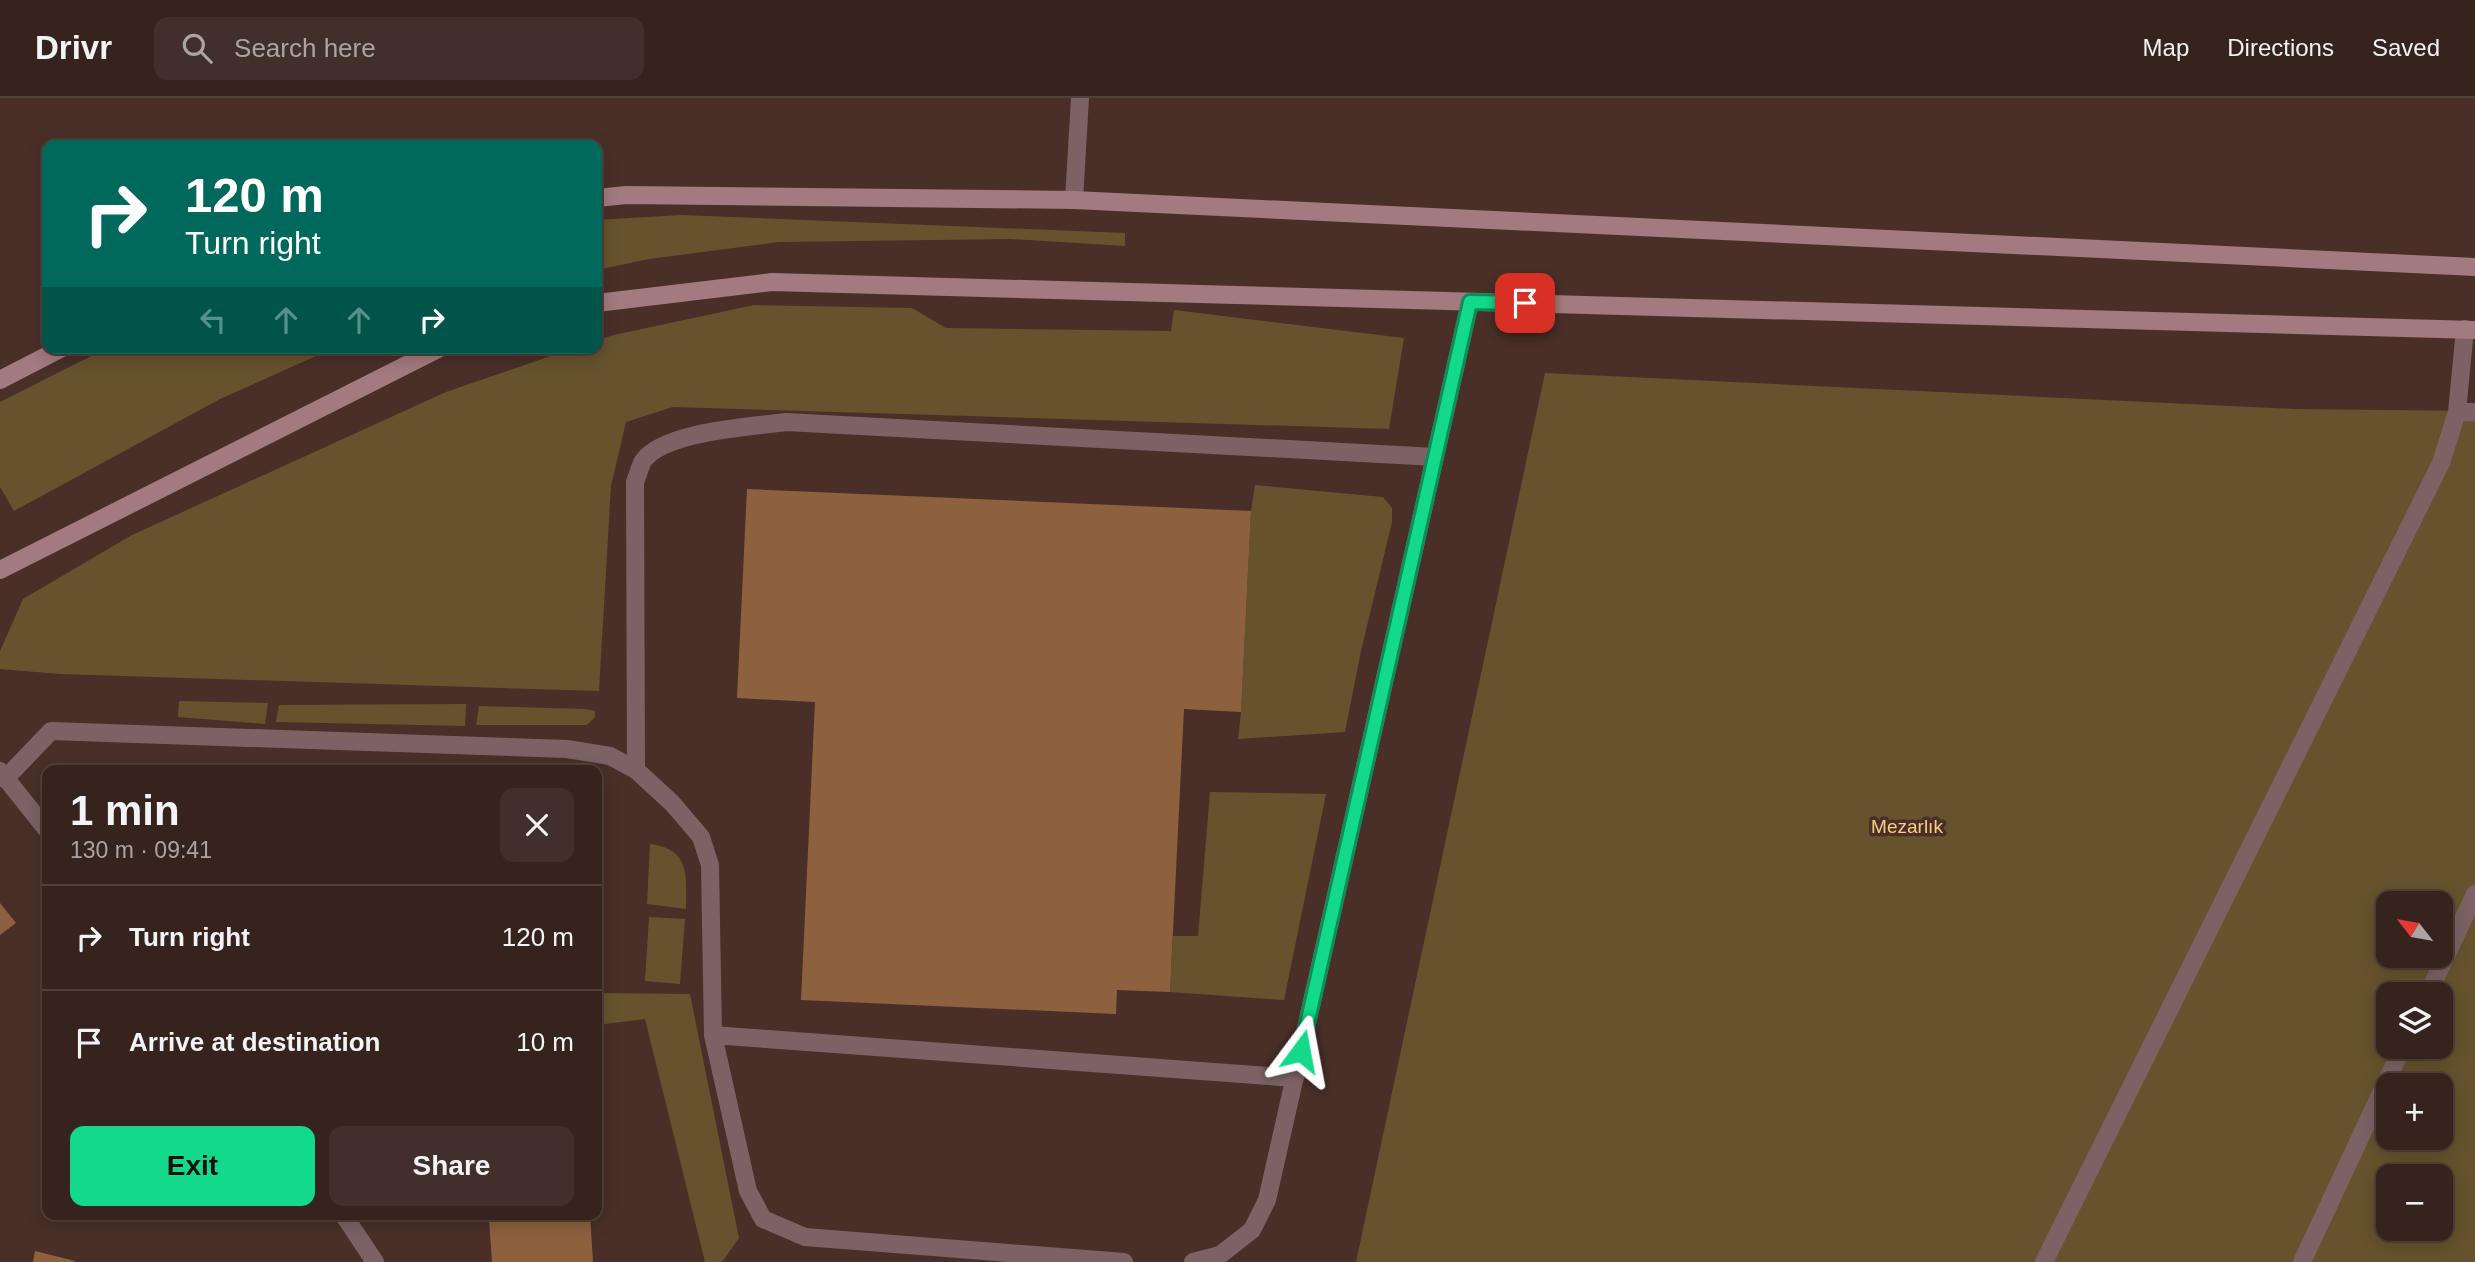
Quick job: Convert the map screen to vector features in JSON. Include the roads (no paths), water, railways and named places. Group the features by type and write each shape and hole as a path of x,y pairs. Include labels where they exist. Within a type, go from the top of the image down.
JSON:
{"main road":[{"path":"602,197 626,195 1074,200 2475,267"},
{"path":"602,302 772,282 2470,330"},
{"path":"0,380 50,354"},
{"path":"0,570 427,354"}],"street":[{"path":"1074,200 1080,98"},
{"path":"1193,1262 1220,1255 1252,1230 1267,1200 1470,302"},
{"path":"2044,1262 2466,412 2470,330"},
{"path":"636,770 635,481 644,460 658,449 685,436 786,422 1435,457"},
{"path":"42,824 3,775 51,731 567,749 610,756 636,770 672,803 701,837 710,865 712,1035 748,1191 763,1219 805,1237 1124,1262"},
{"path":"2434,982 2475,894"},
{"path":"712,1035 1295,1078"},
{"path":"2302,1262 2397,1059"},
{"path":"347,1220 375,1262"}],"park label":[{"name":"Mezarlık","path":"1907,826"}]}
